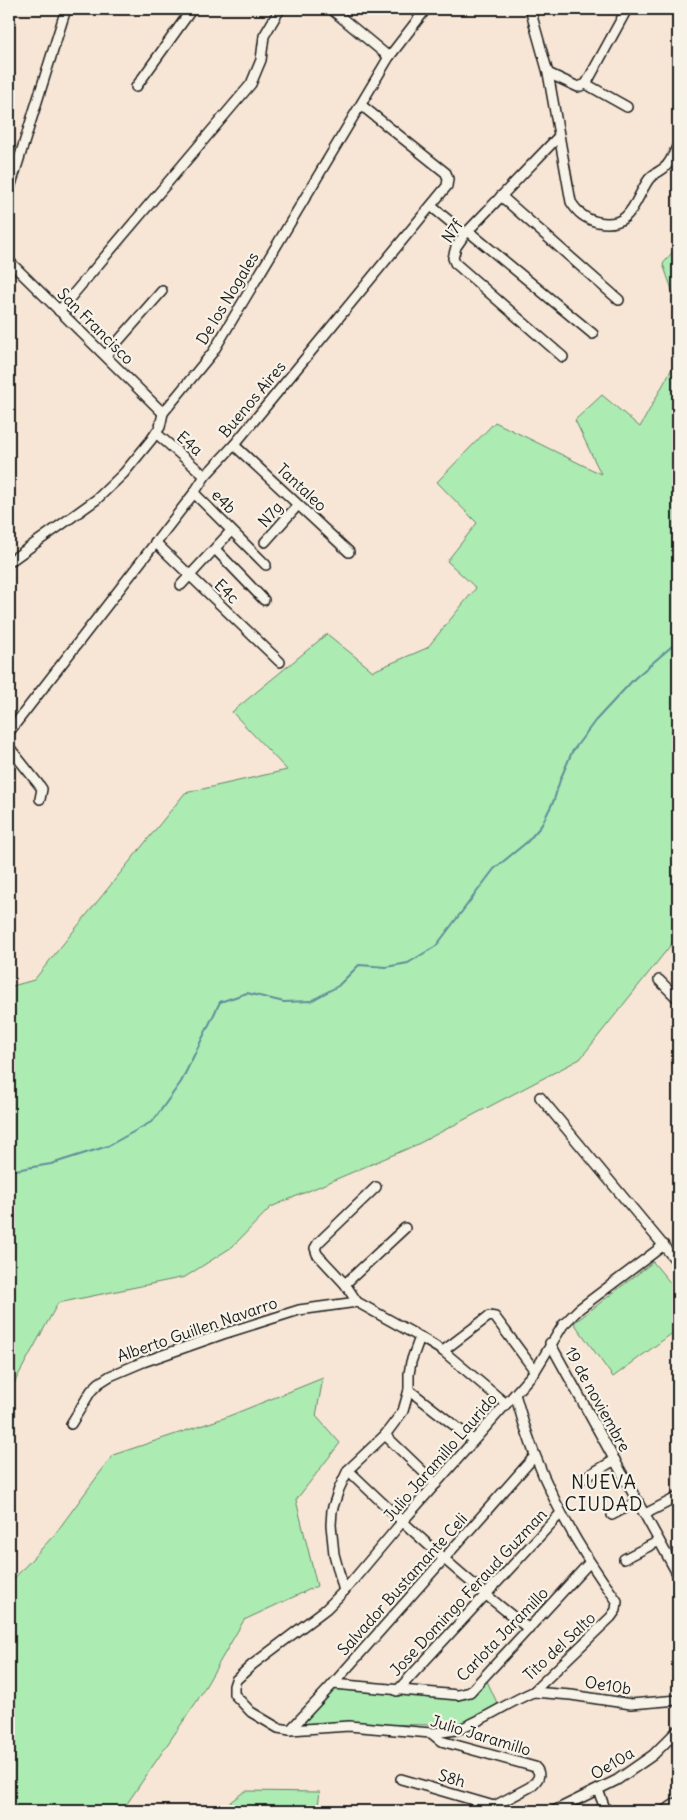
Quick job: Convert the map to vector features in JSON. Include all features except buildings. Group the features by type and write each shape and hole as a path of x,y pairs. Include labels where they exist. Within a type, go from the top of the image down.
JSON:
{"street":[{"path":"9,191 66,9"},
{"path":"136,87 192,9"},
{"path":"59,311 251,84 261,60 264,36 280,9"},
{"path":"331,9 389,57"},
{"name":"De los Nogales","path":"9,562 98,498 124,473 156,433 161,423 162,413 213,352 389,57 426,9"},
{"path":"530,9 548,73 571,202 577,212 588,220 612,224 630,212 637,203 648,181 667,165 678,145"},
{"path":"548,73 578,88 586,84 627,9"},
{"path":"586,84 627,107"},
{"name":"Buenos Aires","path":"9,732 194,493 204,476 234,444 447,186 446,173 361,105"},
{"name":"N7f","path":"559,136 466,232 453,256 456,263 562,357"},
{"path":"501,196 619,300"},
{"path":"431,206 593,334"},
{"name":"San Francisco","path":"9,261 106,355 162,413"},
{"path":"106,355 162,291"},
{"name":"E4a","path":"156,433 204,476"},
{"name":"Tantaleo","path":"234,444 349,552"},
{"name":"e4b","path":"194,493 266,565"},
{"name":"N7g","path":"265,542 298,505"},
{"path":"181,585 231,531"},
{"name":"E4c","path":"155,542 280,662"},
{"path":"215,549 264,600"},
{"path":"9,747 42,789 40,799"},
{"path":"659,980 678,999"},
{"path":"540,1097 678,1263"},
{"path":"376,1187 318,1242 315,1248 317,1254 344,1284 357,1302 443,1352 506,1404"},
{"path":"344,1284 405,1228"},
{"name":"Julio Jaramillo Laurido","path":"290,1730 278,1728 251,1712 234,1694 236,1680 252,1665 326,1609 344,1591 473,1440 535,1371 563,1325 579,1309 664,1245"},
{"name":"Alberto Guillen Navarro","path":"71,1424 91,1391 98,1383 110,1376 143,1362 206,1340 299,1310 357,1302"},
{"path":"443,1352 489,1316 492,1316 495,1317 535,1371"},
{"path":"344,1591 334,1554 331,1525 332,1510 348,1470 384,1435 403,1411 409,1390 411,1362 420,1337"},
{"name":"19 de noviembre","path":"550,1344 659,1541 674,1556 678,1575"},
{"path":"409,1390 473,1440"},
{"path":"515,1394 534,1457 560,1514 589,1563"},
{"path":"384,1435 436,1484"},
{"name":"Salvador Bustamante Celi","path":"290,1730 534,1457"},
{"path":"582,1479 615,1460"},
{"path":"348,1470 443,1559 529,1629"},
{"path":"644,1514 678,1498"},
{"path":"612,1515 638,1501"},
{"name":"Jose Domingo Feraud Guzman","path":"397,1690 560,1514"},
{"path":"624,1559 659,1541"},
{"name":"Tito del Salto","path":"431,1733 450,1732 462,1728 533,1692 612,1617 617,1602 589,1563"},
{"name":"Carlota Jaramillo","path":"333,1684 458,1695 470,1692 589,1563"},
{"name":"Oe10b","path":"533,1692 571,1695 631,1704 678,1700"},
{"name":"Julio Jaramillo","path":"290,1730 349,1726 431,1733 441,1741 535,1767 538,1770 537,1781 530,1787 494,1806"},
{"name":"Oe10a","path":"555,1811 617,1780 653,1755 678,1730"},
{"name":"S8h","path":"402,1779 494,1806"},
{"path":"598,1790 606,1811"},
{"path":"664,1811 678,1802"},
{"path":"485,1811 494,1806"}],"green space":[{"path":"678,245 678,307 663,264"},
{"path":"678,345 678,936 580,1059 416,1145 271,1207 232,1247 185,1277 58,1303 9,1392 9,987 34,980 185,793 287,770 232,712 327,634 373,671 427,648 476,588 447,561 477,523 437,482 495,422 601,474 575,420 602,395 640,427 676,361"},
{"path":"653,1262 678,1292 678,1329 613,1377 574,1323"},
{"path":"323,1378 316,1416 340,1443 296,1500 317,1586 244,1620 197,1701 122,1811 9,1811 9,1584 55,1534 113,1455 224,1418"},
{"path":"487,1681 498,1705 459,1725 301,1724 335,1688 467,1699"},
{"path":"245,1791 320,1792 317,1811 218,1811"}],"waterway":[{"path":"9,1171 51,1164 108,1146 153,1121 181,1082 220,1002 247,993 284,1002 311,1001 338,986 359,965 386,967 408,963 436,946 494,869 527,842 541,826 554,800 572,752 595,721 635,678 678,641"}],"district":[{"name":"NUEVA CIUDAD","path":"604,1493"}]}
